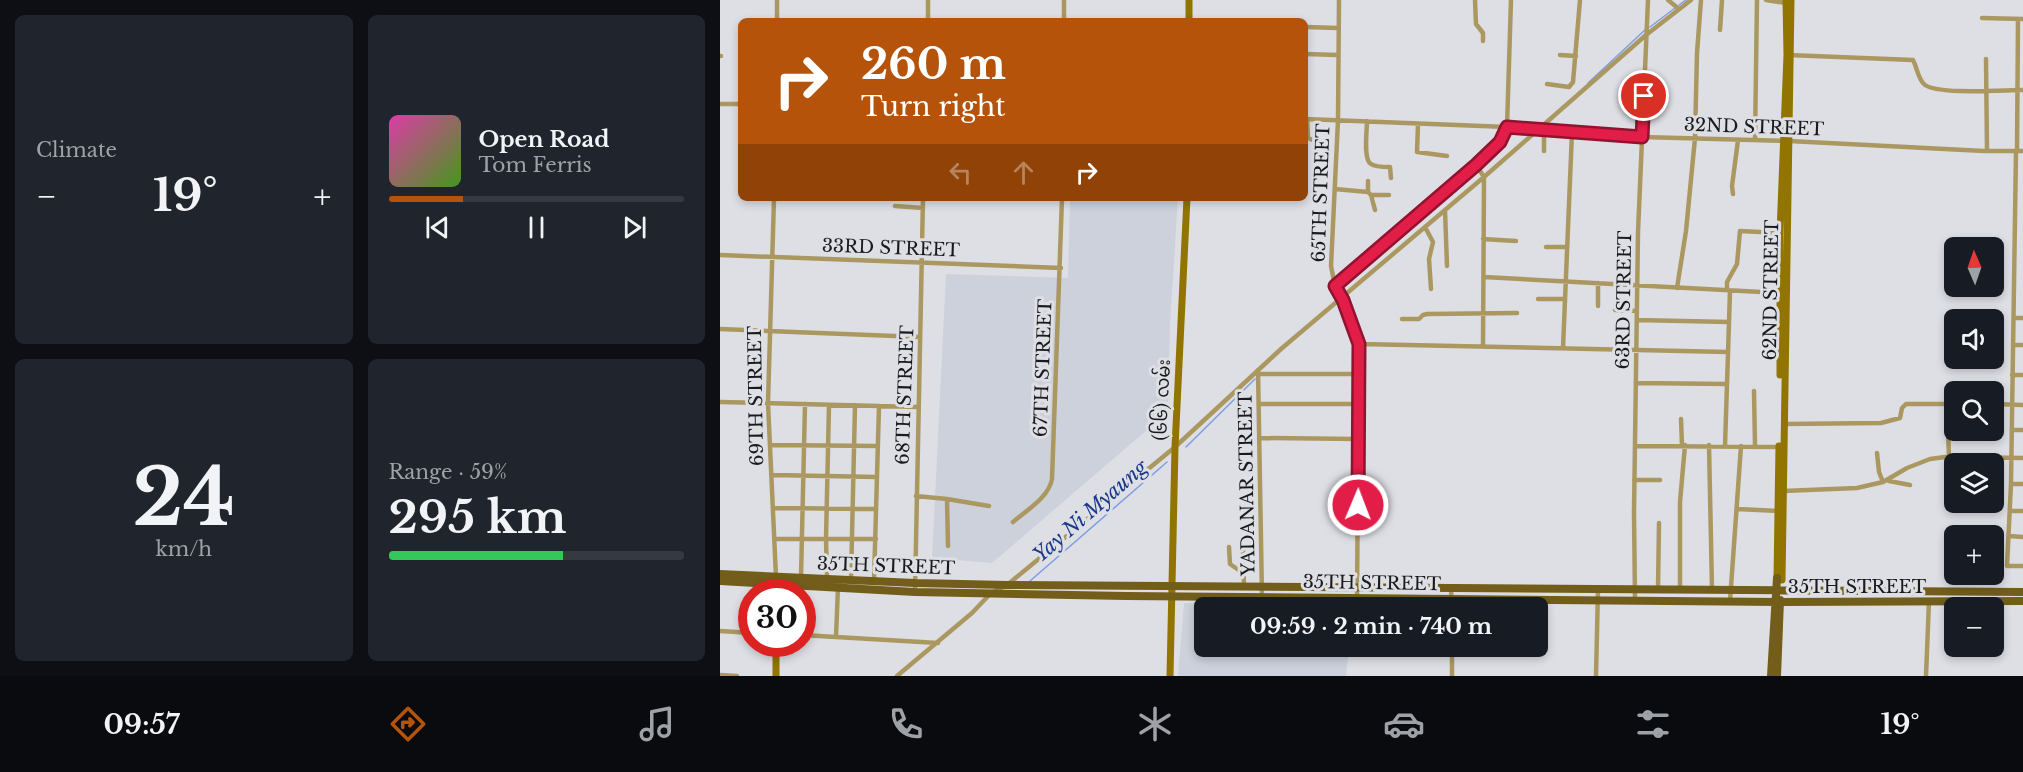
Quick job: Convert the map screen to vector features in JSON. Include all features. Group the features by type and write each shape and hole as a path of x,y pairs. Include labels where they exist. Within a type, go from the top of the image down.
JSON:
{"main road":[{"path":"1189,0 1189,18"},
{"name":"62ND STREET","path":"1779,579 1789,55 1788,1"},
{"name":"62ND STREET","path":"1781,447 1784,424 1780,233 1787,141"},
{"name":"(၆၆) လမ်း","path":"1170,676 1174,447 1187,201"},
{"name":"35TH STREET","path":"720,574 767,579"},
{"name":"35TH STREET","path":"788,579 874,581 915,588 991,593 1262,597"},
{"path":"1771,676 1779,579"},
{"name":"35TH STREET","path":"720,581 738,581"},
{"name":"35TH STREET","path":"816,585 915,588 1007,585 1357,589 1712,588 2023,592"},
{"path":"1085,586 1085,595"},
{"name":"35TH STREET","path":"1548,601 2023,601"},
{"path":"1777,602 1777,676"},
{"path":"776,657 776,676"}],"street":[{"path":"777,0 777,18"},
{"path":"928,0 928,18"},
{"path":"1064,0 1064,18"},
{"name":"65TH STREET","path":"1339,0 1338,120 1331,266 1335,286 1343,300 1359,344 1357,597"},
{"path":"1475,0 1476,24 1483,33 1484,41"},
{"path":"901,675 972,614 991,593 1007,585 1174,447 1445,210 1480,171 1500,142 1507,127 1511,0"},
{"path":"1547,84 1572,86 1575,77 1580,0"},
{"name":"63RD STREET","path":"1635,601 1637,286 1648,0"},
{"path":"1668,0 1676,7"},
{"path":"1335,286 1480,171 1536,130 1676,7 1691,0"},
{"path":"1677,288 1686,231 1695,138 1701,0"},
{"path":"1720,30 1722,0"},
{"path":"1766,0 1788,1"},
{"path":"1755,1 1755,140"},
{"path":"1982,18 2020,19 2019,151 2015,209 2011,484 2007,567 2023,566"},
{"path":"1308,27 1338,28"},
{"path":"1308,54 1338,55"},
{"path":"1560,55 1576,56"},
{"path":"1789,55 1913,60 1922,83 1928,86 1946,90 2020,90"},
{"path":"1986,60 1987,151"},
{"path":"720,104 738,104"},
{"name":"32ND STREET","path":"1308,119 1507,127 1642,137 2019,151"},
{"path":"1367,121 1366,155 1368,161 1370,164 1391,168 1391,178"},
{"path":"1418,124 1417,152 1447,156"},
{"path":"1536,130 1544,151"},
{"path":"1563,348 1572,132"},
{"path":"1308,138 1315,141"},
{"path":"1733,194 1738,140"},
{"path":"1480,171 1484,239 1483,346"},
{"path":"1368,181 1369,193 1375,210"},
{"path":"2016,184 2023,184"},
{"path":"1335,189 1389,195"},
{"name":"69TH STREET","path":"774,201 768,403 776,579"},
{"name":"68TH STREET","path":"915,588 923,201"},
{"name":"67TH STREET","path":"1013,522 1047,493 1051,486 1055,435 1062,201"},
{"path":"895,206 923,208"},
{"path":"2015,209 2023,210"},
{"path":"1445,210 1446,266"},
{"path":"1425,227 1433,242 1429,260 1431,289"},
{"path":"1725,446 1729,322 1727,282 1737,264 1740,231 1780,233"},
{"path":"2015,238 2023,238"},
{"path":"1484,239 1516,241"},
{"path":"1546,247 1567,248"},
{"name":"33RD STREET","path":"720,255 1061,268"},
{"path":"2015,266 2023,265"},
{"path":"1484,277 1783,293"},
{"path":"1598,283 1598,306"},
{"path":"2014,292 2023,292"},
{"path":"1538,299 1565,299"},
{"path":"1614,310 1637,311"},
{"path":"1402,319 1419,319 1424,314 1517,313"},
{"path":"2014,318 2023,318"},
{"path":"1637,320 1729,322"},
{"path":"720,329 920,337"},
{"path":"1359,344 1728,352"},
{"path":"2013,345 2023,345"},
{"path":"1259,372 1359,374"},
{"name":"YADANAR STREET","path":"1259,372 1262,597"},
{"path":"2012,375 2023,375"},
{"path":"1636,383 1727,384"},
{"path":"1754,391 1755,446"},
{"path":"720,402 918,407"},
{"path":"801,578 805,404"},
{"path":"1259,404 1359,404"},
{"path":"1784,424 1881,423 1900,418 1902,408 1906,404 1944,404"},
{"path":"2004,404 2023,405"},
{"path":"827,579 830,405"},
{"path":"851,580 855,405"},
{"path":"874,581 879,406"},
{"path":"1680,589 1682,419"},
{"path":"2012,430 2023,430"},
{"path":"1259,438 1358,439"},
{"path":"771,445 878,446"},
{"path":"1709,445 1712,588"},
{"path":"1635,446 1781,447"},
{"path":"1730,601 1741,446"},
{"path":"1877,453 1880,472 1886,482"},
{"path":"1886,482 1907,468 1930,459 1944,457"},
{"path":"2004,458 2023,458"},
{"path":"772,475 877,477"},
{"path":"1635,480 1660,480"},
{"path":"1780,491 1842,490 1886,482 1910,485"},
{"path":"2011,484 2023,484"},
{"path":"916,496 989,506"},
{"path":"946,499 948,546"},
{"path":"774,508 876,509"},
{"path":"1737,509 1780,512"},
{"path":"2010,510 2023,511"},
{"path":"1658,589 1659,523"},
{"path":"2009,536 2023,537"},
{"path":"775,539 876,539"},
{"path":"1229,546 1230,564 1243,573"},
{"path":"1243,551 1244,587"},
{"path":"836,637 838,587"},
{"path":"1451,588 1452,597"},
{"path":"1596,676 1598,588"},
{"path":"1926,676 1930,592"},
{"path":"720,631 738,632"},
{"path":"816,636 938,643"},
{"path":"1452,657 1452,676"},
{"path":"720,675 737,676"}],"shaded area":[{"path":"1070,201 1178,201 1170,324 1168,412 992,563 932,558 946,274 1068,278"},
{"path":"1184,603 1194,603 1194,657 1348,657 1346,676 1178,676"}],"waterway":[{"name":"Yay Ni Myaung","path":"1679,5 1686,0"},
{"name":"Yay Ni Myaung","path":"1650,27 1675,8"},
{"name":"Yay Ni Myaung","path":"1588,83 1646,29"},
{"name":"Yay Ni Myaung","path":"1186,447 1255,379"},
{"name":"Yay Ni Myaung","path":"1030,581 1167,462"}],"route":[{"path":"1358,505 1359,344 1343,300 1335,286 1476,165 1500,142 1507,127 1642,137 1644,96"}]}
